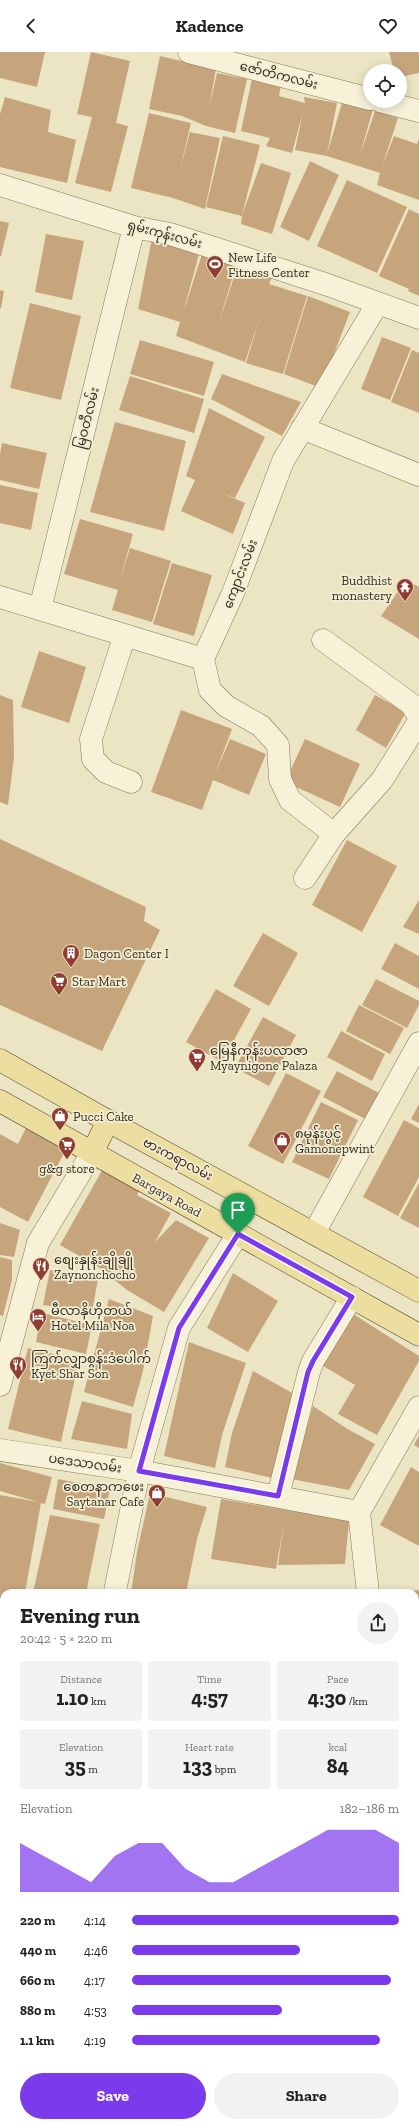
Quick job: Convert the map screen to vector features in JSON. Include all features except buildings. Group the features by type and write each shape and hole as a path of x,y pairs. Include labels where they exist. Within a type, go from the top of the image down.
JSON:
{"main road":[{"name":"ဗားကရာလမ်း","path":"0,1060 108,1121 419,1291"},
{"name":"Bargaya Road","path":"0,1101 419,1335"},
{"path":"92,1153 108,1121"}],"street":[{"name":"ဇော်တိကလမ်း","path":"189,52 363,96"},
{"path":"407,108 419,111"},
{"name":"ရှမ်းကုန်းလမ်း","path":"0,185 134,227 170,234 419,318"},
{"name":"မြဝတီလမ်း","path":"40,609 134,227"},
{"name":"ကျောင်းလမ်း","path":"203,659 233,592 282,461 378,303"},
{"path":"302,428 419,475"},
{"path":"0,597 203,659 210,690 226,706 261,726 278,745 280,779 290,800 334,834"},
{"path":"125,635 91,739 93,759 106,772 131,782"},
{"path":"323,640 411,704 419,717"},
{"path":"305,878 334,834 382,780 419,721"},
{"path":"314,1233 419,1043"},
{"path":"0,1385 38,1243 92,1153"},
{"path":"115,1589 139,1471 179,1328 238,1234"},
{"path":"278,1496 308,1372 313,1361 352,1297"},
{"path":"368,1589 359,1512 419,1407"},
{"name":"ပဒေသာလမ်း","path":"0,1450 139,1471 359,1512"}],"place":[{"name":"New Life Fitness Center","path":"215,279"},
{"name":"Buddhist monastery","path":"405,602"},
{"name":"Dagon Center I","path":"71,968"},
{"name":"Star Mart","path":"59,996"},
{"name":"မြေနီကုန်းပလာဇာ Myaynigone Palaza","path":"197,1072"},
{"name":"Pucci Cake","path":"60,1131"},
{"name":"၈မုန်းပွင့် Gamonepwint","path":"282,1155"},
{"name":"g&g store","path":"67,1160"},
{"name":"စျေးနှုန်းချိုချို Zaynonchocho","path":"41,1281"},
{"name":"မီလာနိုဟိုတယ် Hotel Mila Noa","path":"38,1332"},
{"name":"ကြက်လျှာစွန်းဒံပေါက် Kyet Shar Son","path":"18,1380"},
{"name":"စေတနာကဖေး Saytanar Cafe","path":"157,1508"}],"route":[{"path":"238,1234 352,1297 313,1361 308,1372 278,1496 139,1471 179,1328 238,1234"}]}
